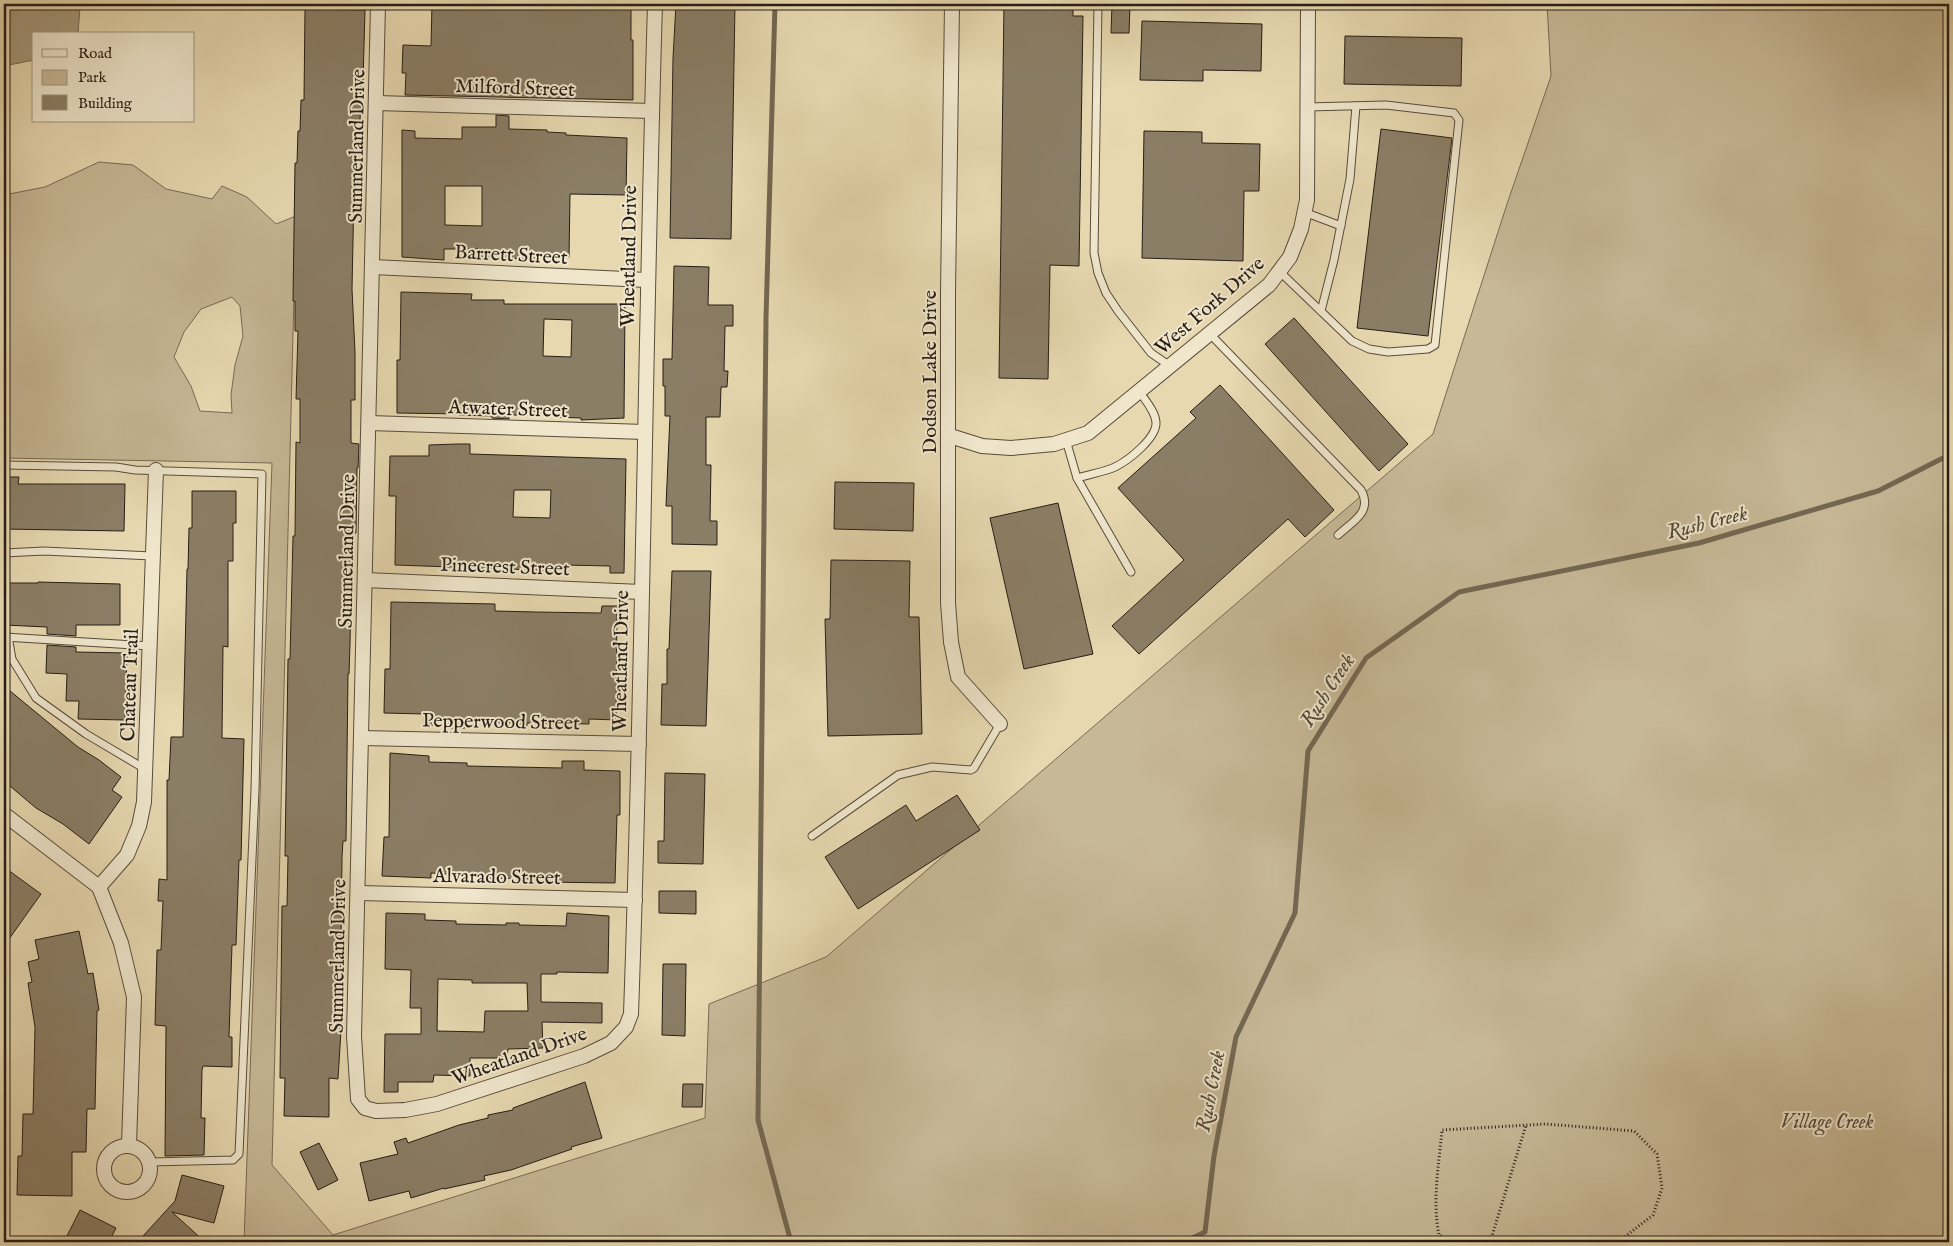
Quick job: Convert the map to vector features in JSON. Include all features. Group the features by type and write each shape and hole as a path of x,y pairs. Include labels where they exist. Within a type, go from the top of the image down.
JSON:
{"street":[{"name":"Summerland Drive","path":"358,1099 354,1036 359,893 378,4"},
{"name":"Wheatland Drive","path":"358,1099 365,1108 376,1111 405,1110 437,1104 584,1056 611,1043 626,1027 631,1014 655,4"},
{"name":"Dodson Lake Drive","path":"952,4 948,293 950,436 948,603 951,642 958,677 1000,724"},
{"name":"West Fork Drive","path":"950,436 982,446 1011,448 1054,444 1088,433 1269,285 1292,250 1301,229 1306,200 1308,4"},
{"name":"Milford Street","path":"377,102 652,111"},
{"name":"Barrett Street","path":"373,267 647,280"},
{"name":"Atwater Street","path":"369,423 645,432"},
{"name":"Chateau Trail","path":"99,887 127,855 139,826 144,802 156,470"},
{"name":"Pinecrest Street","path":"366,580 642,592"},
{"name":"Pepperwood Street","path":"362,738 638,744"},
{"path":"4,814 99,887 121,943 134,998 129,1145"},
{"name":"Alvarado Street","path":"359,893 635,900"},
{"path":"129,1145 138,1148 145,1154 150,1162 151,1171 148,1180 134,1192 116,1190 104,1176 103,1167 106,1158 112,1151 120,1146 129,1145"}],"lane":[{"path":"1098,4 1094,253 1096,266 1106,293 1118,311 1151,353 1170,366"},
{"path":"1321,311 1350,179 1356,106"},
{"path":"1279,271 1352,340 1369,349 1388,352 1428,349 1435,345 1459,120 1454,113 1386,106 1307,107"},
{"path":"1304,212 1341,226"},
{"path":"1210,334 1362,490 1366,500 1364,511 1338,535"},
{"path":"1078,478 1116,467 1143,446 1154,432 1155,416 1139,391"},
{"path":"1066,440 1078,478 1131,572"},
{"path":"4,465 116,467 262,474 255,790 240,1154 233,1160 150,1162"},
{"path":"4,553 44,550 152,556"},
{"path":"145,769 86,734 36,698 12,659 6,637 151,646"},
{"path":"812,836 898,776 932,767 971,770 1000,724"}],"path":[{"path":"1454,1242 1438,1235 1436,1223 1436,1189 1442,1130 1546,1124 1634,1130 1656,1154 1662,1188 1653,1215 1618,1242"},
{"path":"1481,1242 1492,1236 1526,1125"}],"green space":[{"name":"Village Creek","path":"1547,4 1949,4 1949,1242 244,1242 272,463 4,458 4,195 45,187 99,162 133,165 166,189 212,199 222,186 247,197 276,224 296,216 272,1165 333,1235 705,1118 709,1004 826,957 1433,434 1507,204 1551,76","holes":["232,297 240,306 243,336 235,365 231,395 232,413 200,411 191,386 174,357 184,332 201,309"]}],"shaded area":[{"path":"4,4 78,4 80,7 78,32 32,32 32,60 4,66"}],"building":[{"path":"432,4 631,4 633,100 405,95 406,73 402,73 403,45 431,46"},
{"path":"676,4 735,4 731,239 670,238 673,58"},
{"path":"1004,4 1073,4 1073,16 1083,16 1079,266 1050,265 1048,379 999,378"},
{"path":"1112,4 1130,4 1129,33 1111,33"},
{"path":"305,9 365,10 360,123 356,123 355,144 352,289 355,400 351,400 351,443 359,444 356,533 353,533 352,549 346,841 343,841 342,857 341,941 344,941 344,955 341,955 340,1001 342,1001 342,1014 338,1079 329,1078 329,1117 284,1116 285,1078 280,1078 282,906 287,906 288,856 285,856 288,659 290,659 293,536 295,536 296,442 300,443 300,399 296,399 298,331 295,331 295,301 293,301 295,163 297,163 301,100 304,100"},
{"path":"1142,21 1262,24 1261,71 1203,70 1203,81 1140,80"},
{"path":"1345,36 1462,38 1461,86 1344,84"},
{"path":"496,115 509,116 509,129 547,130 547,132 566,133 566,135 627,138 626,195 570,194 569,257 538,256 538,259 481,258 481,249 444,249 444,260 402,257 402,130 415,131 415,138 462,139 462,127 496,127","holes":["445,186 482,186 482,226 445,225"]},
{"path":"1381,129 1452,138 1428,336 1357,328"},
{"path":"1144,131 1202,132 1202,143 1260,144 1259,191 1244,191 1243,261 1142,258"},
{"path":"674,266 709,267 708,305 733,305 733,326 725,326 724,371 728,371 727,387 721,387 720,417 706,417 706,465 711,465 710,521 717,521 717,545 672,544 672,506 666,506 670,416 665,416 663,359 672,359"},
{"path":"401,292 472,294 471,300 504,300 504,304 625,304 624,418 581,420 581,418 554,417 554,415 509,415 509,419 459,414 397,413 397,360 400,360","holes":["544,319 572,320 571,357 543,356"]},
{"path":"1294,318 1408,444 1379,471 1265,344"},
{"path":"1220,385 1334,510 1305,537 1288,519 1139,654 1112,626 1184,560 1118,488 1196,418 1190,412"},
{"path":"470,444 470,454 626,459 624,573 610,573 610,566 563,565 563,571 395,565 396,496 389,496 390,456 429,456 429,445","holes":["514,490 551,490 550,518 513,517"]},
{"path":"4,477 19,477 18,484 125,484 124,531 4,529"},
{"path":"835,482 914,483 913,531 834,529"},
{"path":"192,491 236,491 236,523 233,523 233,561 228,561 228,647 223,646 222,738 244,739 241,860 239,860 236,945 232,945 229,1037 232,1037 232,1067 203,1066 201,1118 205,1118 204,1155 165,1156 166,1026 155,1025 157,950 161,950 163,901 158,901 159,879 167,880 167,780 169,780 171,737 183,737 187,569 189,528 192,528"},
{"path":"1058,503 1093,654 1024,669 990,518"},
{"path":"831,560 910,561 909,617 919,617 922,734 828,736 825,619 830,619"},
{"path":"672,571 711,571 706,726 661,725 662,684 667,684 667,649 669,649"},
{"path":"4,583 120,584 120,625 76,625 76,636 47,634 47,627 4,625"},
{"path":"391,602 495,604 495,611 536,612 601,613 602,606 617,606 616,720 589,719 589,724 527,723 527,726 514,726 514,723 465,722 465,728 451,728 451,726 424,725 424,714 384,713 385,669 390,669"},
{"path":"47,645 76,647 76,652 127,653 125,720 78,719 79,701 66,701 67,674 46,673"},
{"path":"4,686 78,747 121,777 112,790 122,797 89,844 63,824 36,808 4,781"},
{"path":"390,753 429,756 429,762 467,763 467,766 562,768 562,761 584,761 584,770 620,771 620,815 617,815 615,883 541,882 541,879 481,878 481,876 431,873 431,878 382,876 384,837 389,837"},
{"path":"665,773 705,774 703,864 658,863 658,841 664,841"},
{"path":"957,795 980,830 858,909 825,857 906,805 916,821"},
{"path":"4,867 41,894 4,946"},
{"path":"659,891 696,891 696,914 659,913"},
{"path":"386,913 425,914 425,920 456,921 456,924 506,925 506,923 519,923 519,925 566,926 567,913 609,916 608,973 557,972 557,974 541,974 541,1002 602,1003 602,1023 542,1022 543,1048 508,1049 507,1058 470,1058 470,1076 434,1075 433,1082 398,1082 398,1092 384,1092 385,1034 421,1034 421,1008 410,1008 411,970 385,969","holes":["438,979 472,980 472,983 527,983 528,1011 485,1011 484,1032 437,1031"]},
{"path":"79,931 88,974 93,973 99,1010 97,1011 95,1109 87,1109 86,1152 72,1152 72,1196 17,1195 18,1156 22,1156 23,1114 33,1114 35,1027 28,983 32,982 28,962 39,959 35,940"},
{"path":"663,964 686,964 685,1036 662,1035"},
{"path":"585,1082 602,1138 571,1147 572,1149 511,1170 484,1176 485,1180 444,1188 411,1198 409,1191 369,1201 360,1163 398,1154 394,1142 406,1138 408,1143 459,1125 488,1118 488,1115 513,1110 513,1108"},
{"path":"683,1084 703,1084 702,1107 682,1107"},
{"path":"319,1143 338,1180 318,1190 300,1152"},
{"path":"182,1175 224,1186 214,1223 172,1212 205,1242 151,1242 143,1236 175,1201"},
{"path":"80,1210 116,1228 109,1242 64,1242"}],"waterway":[{"path":"775,4 766,318 758,1120 791,1242"},
{"name":"Rush Creek","path":"1184,1242 1205,1232 1214,1156 1236,1037 1295,913 1308,751 1366,658 1459,592 1699,543 1878,491 1949,455"}]}
